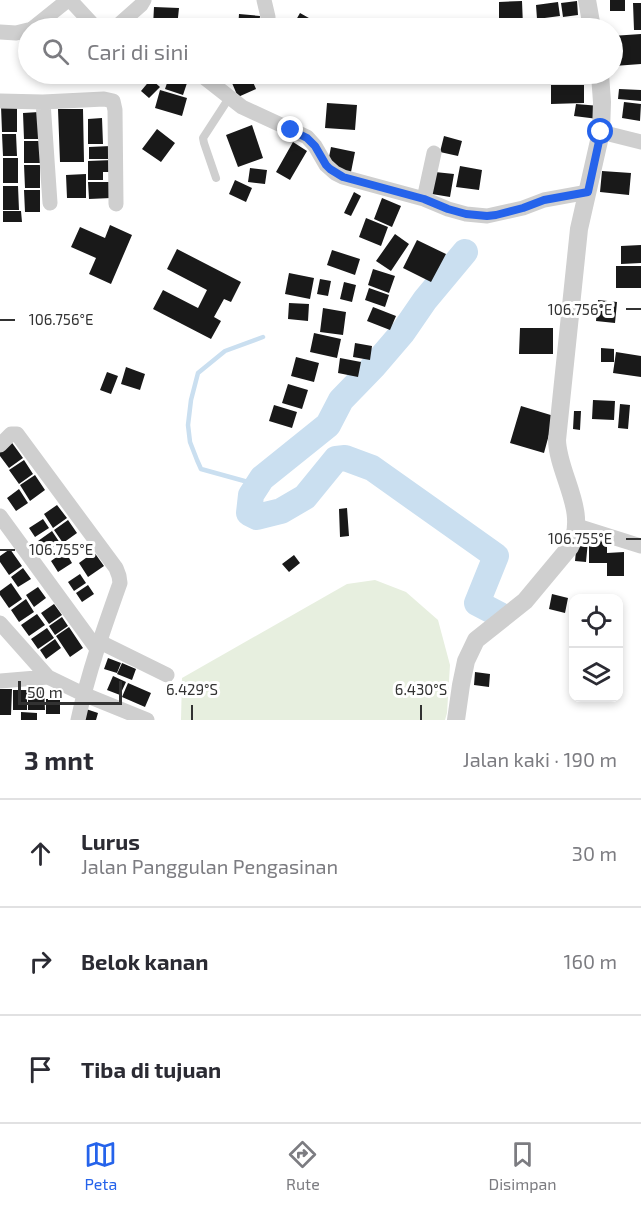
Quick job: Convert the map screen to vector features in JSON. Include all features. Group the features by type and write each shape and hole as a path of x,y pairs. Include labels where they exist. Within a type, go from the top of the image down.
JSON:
{"street":[{"path":"46,18 70,0 87,18"},
{"path":"126,18 144,0"},
{"path":"264,0 268,18"},
{"path":"587,0 590,18"},
{"path":"0,32 18,32"},
{"path":"213,84 242,107 307,138 315,146 326,165 335,173 424,199 457,212 487,216 523,208 544,200 588,192"},
{"path":"456,720 466,661 476,640 525,601 574,540 577,526 572,499 560,462 557,440 579,229 601,132 601,84"},
{"path":"0,101 43,102 104,99 113,101 116,204"},
{"path":"43,102 50,204"},
{"path":"601,132 641,142"},
{"path":"424,199 434,153"},
{"path":"0,445 11,434 17,434 116,568 119,576 120,583 83,694 78,720"},
{"path":"0,516 98,646 166,675"},
{"path":"577,526 641,546"},
{"path":"0,623 48,677 147,720"},
{"path":"0,681 48,677"}],"lane":[{"path":"216,178 203,138 229,98"}],"green space":[{"path":"375,580 406,592 438,620 450,665 445,720 181,720 182,678 347,584"}],"building":[{"path":"610,0 625,0 625,11 610,11"},
{"path":"522,1 523,18 499,18 499,2"},
{"path":"577,1 578,15 563,17 561,3"},
{"path":"558,2 560,16 537,18 536,5"},
{"path":"633,3 641,3 641,30 634,30"},
{"path":"154,7 179,8 178,18 153,18"},
{"path":"300,13 309,18 297,18"},
{"path":"239,14 260,16 260,18 239,18"},
{"path":"641,34 641,64 623,65 623,35"},
{"path":"147,84 157,84 160,87 149,98 141,91"},
{"path":"167,84 187,84 183,95 165,89"},
{"path":"232,84 254,84 256,89 238,97"},
{"path":"551,85 584,85 584,103 551,104"},
{"path":"619,89 641,90 641,101 618,99"},
{"path":"160,90 187,98 182,116 155,108"},
{"path":"624,102 641,104 640,121 622,118"},
{"path":"327,103 357,105 355,130 325,128"},
{"path":"576,104 600,106 598,119 574,116"},
{"path":"1,106 17,106 17,132 2,132"},
{"path":"58,109 83,109 84,162 60,162"},
{"path":"39,112 39,139 24,139 23,113"},
{"path":"102,118 103,144 88,144 88,119"},
{"path":"252,125 263,158 238,167 226,135"},
{"path":"157,129 175,143 161,162 142,149"},
{"path":"2,134 16,134 17,156 3,156"},
{"path":"444,136 462,141 458,156 440,152"},
{"path":"24,141 40,141 40,163 24,163"},
{"path":"293,142 307,151 290,180 276,172"},
{"path":"111,146 112,159 89,159 89,147"},
{"path":"331,147 355,152 351,172 327,167"},
{"path":"3,158 18,158 18,183 3,183"},
{"path":"113,160 113,172 103,172 103,180 88,180 88,161"},
{"path":"24,165 40,165 40,188 25,188"},
{"path":"460,166 482,170 479,190 456,187"},
{"path":"250,168 267,170 265,184 248,182"},
{"path":"602,171 631,173 629,195 600,192"},
{"path":"435,172 454,174 450,197 432,194"},
{"path":"86,174 86,198 67,198 66,175"},
{"path":"235,180 252,188 246,202 229,194"},
{"path":"88,182 110,182 111,198 89,199"},
{"path":"3,186 18,186 19,210 3,210"},
{"path":"24,190 40,190 40,212 25,212"},
{"path":"354,192 361,196 351,216 344,213"},
{"path":"382,198 401,206 392,227 374,219"},
{"path":"3,211 21,211 22,222 3,222"},
{"path":"366,218 388,227 381,246 359,237"},
{"path":"110,225 132,235 111,284 89,274 96,258 71,247 80,227 105,238"},
{"path":"395,234 409,244 391,271 376,261"},
{"path":"417,240 446,254 431,282 403,268"},
{"path":"641,245 641,263 621,264 621,246"},
{"path":"177,249 241,282 231,302 224,299 214,317 221,321 211,339 153,309 163,290 198,308 207,290 167,269"},
{"path":"332,250 360,259 355,275 327,265"},
{"path":"616,266 641,266 641,288 616,288"},
{"path":"373,269 395,276 389,293 368,285"},
{"path":"289,273 314,278 310,299 285,294"},
{"path":"320,279 331,281 328,296 317,294"},
{"path":"344,282 356,285 352,302 340,299"},
{"path":"369,288 389,295 385,307 365,300"},
{"path":"598,300 617,302 615,323 596,321"},
{"path":"289,303 309,304 308,321 288,319"},
{"path":"373,307 396,316 390,330 367,321"},
{"path":"323,308 346,312 343,335 320,332"},
{"path":"520,328 553,328 553,354 519,354"},
{"path":"314,333 341,339 337,358 310,352"},
{"path":"355,343 372,346 370,360 353,357"},
{"path":"601,348 614,349 614,362 601,362"},
{"path":"616,352 641,356 641,377 613,373"},
{"path":"296,357 319,363 314,382 291,376"},
{"path":"340,358 361,362 358,377 338,373"},
{"path":"126,367 145,374 140,390 121,384"},
{"path":"107,372 118,376 111,394 100,390"},
{"path":"288,384 308,390 302,409 282,403"},
{"path":"593,400 615,401 614,420 592,419"},
{"path":"620,404 630,405 628,429 618,428"},
{"path":"274,405 297,412 292,428 269,421"},
{"path":"521,406 554,416 544,453 510,443"},
{"path":"574,411 581,411 580,430 573,429"},
{"path":"10,440 23,458 9,468 0,456 0,447"},
{"path":"24,460 33,474 19,484 9,470"},
{"path":"35,475 45,490 30,501 20,485"},
{"path":"19,489 28,503 16,511 7,498"},
{"path":"57,505 67,518 53,528 44,514"},
{"path":"347,508 349,536 340,537 339,509"},
{"path":"43,519 49,528 35,537 29,528"},
{"path":"68,520 77,533 63,543 54,530"},
{"path":"52,531 60,543 46,552 38,541"},
{"path":"577,541 588,541 586,562 575,561"},
{"path":"589,541 607,541 607,553 624,552 624,576 607,576 607,563 589,563"},
{"path":"10,549 22,566 9,575 0,562 0,556"},
{"path":"65,551 72,563 58,572 51,561"},
{"path":"94,552 104,566 88,577 79,563"},
{"path":"294,555 300,563 289,572 282,564"},
{"path":"23,568 31,579 18,587 11,577"},
{"path":"80,574 86,583 74,591 68,582"},
{"path":"11,583 22,599 9,608 0,595 0,591"},
{"path":"88,585 94,594 82,602 76,593"},
{"path":"38,587 46,598 34,607 26,595"},
{"path":"552,594 568,598 565,613 549,609"},
{"path":"26,599 34,612 19,622 11,610"},
{"path":"54,604 62,615 49,624 41,613"},
{"path":"37,614 45,625 29,636 21,625"},
{"path":"62,617 68,626 55,635 49,626"},
{"path":"69,627 83,648 70,657 56,636"},
{"path":"47,628 54,638 38,649 31,639"},
{"path":"55,639 61,648 46,659 40,650"},
{"path":"108,658 121,663 117,673 104,669"},
{"path":"122,663 136,669 132,680 117,674"},
{"path":"475,672 490,674 489,687 474,685"},
{"path":"113,676 126,682 120,695 107,690"},
{"path":"128,683 151,693 145,707 122,697"},
{"path":"44,688 45,710 28,710 28,689"},
{"path":"0,689 12,689 11,715 0,715"},
{"path":"13,690 27,690 27,710 13,710"},
{"path":"46,699 60,699 60,714 46,714"},
{"path":"86,709 98,713 96,720 82,720"},
{"path":"21,712 37,713 37,720 21,720"}],"waterway":[{"path":"465,252 425,300 403,332 341,400 328,425 262,478 251,495 249,513 257,517 281,511 305,497 336,459 345,458 372,468 496,556 477,603 500,615"},
{"path":"251,495 248,482 201,469 190,442 188,425 198,373 225,351 263,337"}],"route":[{"path":"291,130 307,138 315,146 326,165 343,177 424,199 466,214 487,216 523,208 544,200 588,192 601,132"}]}
